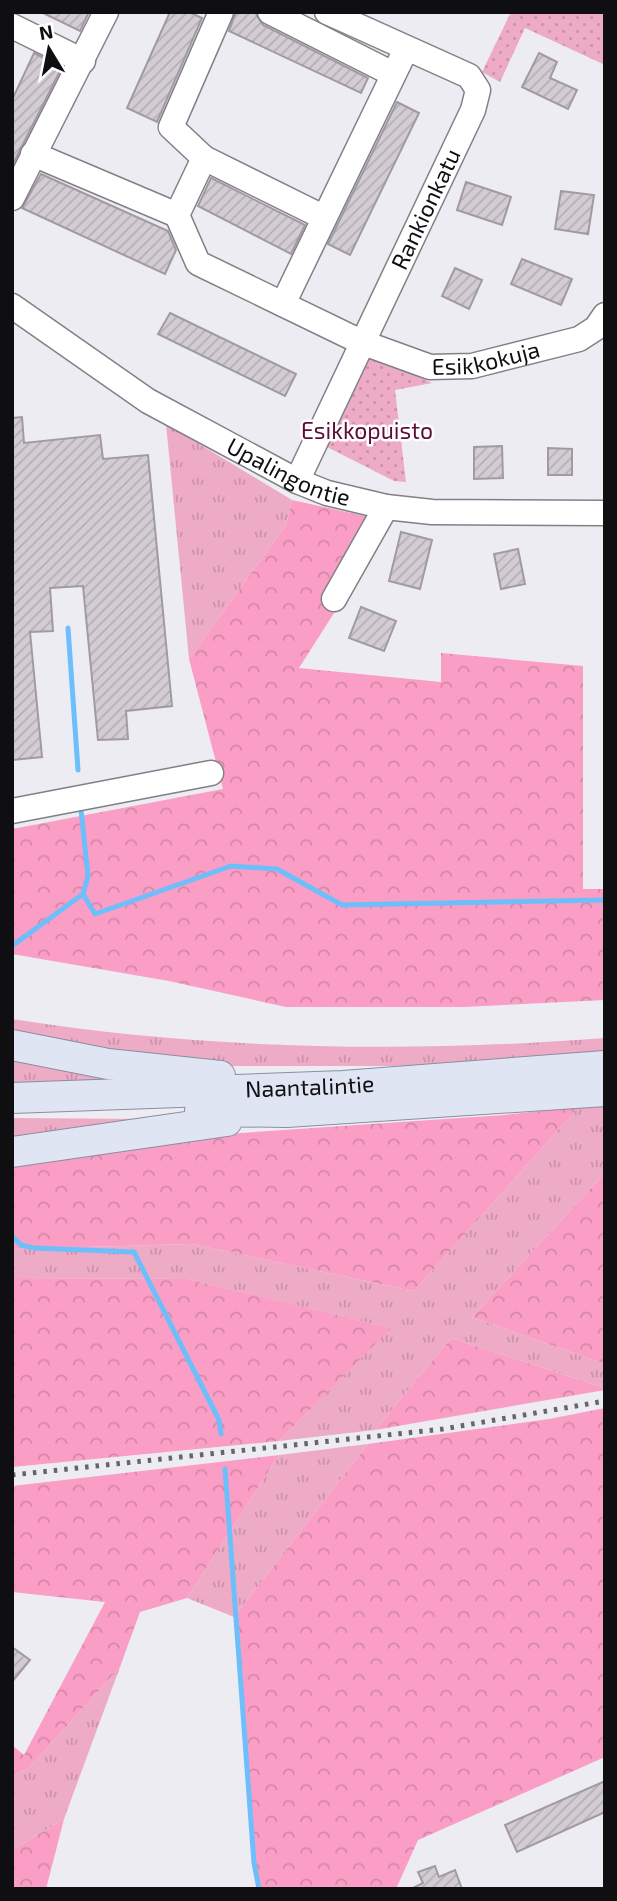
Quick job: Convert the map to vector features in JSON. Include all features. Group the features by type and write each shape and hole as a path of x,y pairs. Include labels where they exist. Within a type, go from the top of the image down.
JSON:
{"main road":[{"path":"12,1045 108,1064 187,1074 343,1086"},
{"name":"Naantalintie","path":"12,1098 343,1086 605,1066"},
{"name":"Naantalintie","path":"12,1111 288,1112 605,1091"},
{"path":"12,1152 288,1112"}],"street":[{"path":"12,198 106,12"},
{"path":"221,12 171,127 204,158 323,217"},
{"path":"271,12 393,74"},
{"name":"Rankionkatu","path":"297,481 477,98 475,81 469,76 327,12"},
{"path":"12,26 83,61"},
{"path":"284,304 323,217 406,49"},
{"path":"33,154 177,215 204,158"},
{"name":"Esikkokuja","path":"177,215 198,263 361,342 429,367 472,366 579,339 596,328 605,315"},
{"name":"Upalingontie","path":"12,306 148,401 297,481 327,494 386,507 470,514 605,513"},
{"path":"334,599 386,507"},
{"path":"12,811 211,773"}],"green space":[{"path":"511,12 605,12 605,65 525,28 500,82 482,72"},
{"name":"Esikkopuisto","path":"370,353 432,383 395,390 406,482 394,481 325,446"},
{"path":"166,424 292,500 286,525 189,659"},
{"path":"292,500 392,522 299,668 441,682 441,653 583,666 583,889 605,889 605,1000 464,1007 286,1007 169,981 12,954 12,829 223,789 189,659 286,525"},
{"path":"12,1019 160,1037 308,1046 457,1046 605,1038 605,1052 426,1066 221,1066 12,1036"},
{"path":"12,1054 171,1083 12,1087"},
{"path":"605,1104 605,1173 472,1317 605,1364 605,1388 451,1338 375,1430 279,1441 390,1328 187,1279 12,1278 12,1249 192,1244 414,1291 579,1107"},
{"path":"579,1107 414,1291 192,1244 12,1249 12,1165 212,1135 504,1115"},
{"path":"12,1118 152,1119 12,1144"},
{"path":"605,1173 605,1364 472,1317"},
{"path":"12,1278 187,1279 391,1328 279,1441 12,1467"},
{"path":"451,1338 605,1388 605,1390 375,1430"},
{"path":"605,1408 605,1757 418,1840 396,1889 259,1889 254,1863 234,1617 368,1444 549,1419"},
{"path":"368,1444 234,1617 187,1598 279,1455"},
{"path":"279,1455 187,1598 140,1612 120,1667 29,1768 12,1776 12,1745 24,1755 105,1602 12,1592 12,1486"},
{"path":"120,1667 64,1819 12,1850 12,1776 29,1768"},
{"path":"64,1819 46,1889 12,1889 12,1850"}],"building":[{"path":"41,12 89,12 80,31"},
{"path":"170,12 189,12 202,18 157,122 127,108"},
{"path":"236,12 255,12 263,25 368,78 361,93 229,31"},
{"path":"34,53 62,67 13,164 12,100"},
{"path":"539,53 557,62 550,78 577,90 568,109 522,87"},
{"path":"397,102 419,113 350,255 328,244"},
{"path":"41,174 168,231 176,250 165,274 22,208"},
{"path":"211,178 305,225 291,254 198,206"},
{"path":"466,182 511,197 502,225 457,210"},
{"path":"561,191 594,195 588,234 555,229"},
{"path":"522,259 572,279 561,305 511,284"},
{"path":"455,268 482,280 469,309 442,296"},
{"path":"170,313 296,374 285,396 158,334"},
{"path":"22,417 24,443 100,435 103,459 148,455 172,706 126,711 128,739 98,740 83,586 50,588 53,631 30,632 42,757 13,760 12,418"},
{"path":"502,446 503,478 474,479 474,447"},
{"path":"548,448 572,449 572,475 548,475"},
{"path":"401,532 432,540 420,589 389,581"},
{"path":"518,549 525,584 501,589 494,554"},
{"path":"361,607 396,621 384,651 349,638"},
{"path":"12,1647 30,1660 12,1682"},
{"path":"605,1781 605,1812 517,1852 505,1825"},
{"path":"435,1866 439,1877 455,1870 462,1889 411,1889 423,1883 418,1872"}],"waterway":[{"path":"68,628 78,770"},
{"path":"81,810 88,876 83,894"},
{"path":"12,946 83,894 95,914 231,866 277,869 342,905 605,900"},
{"path":"12,1236 21,1245 34,1248 134,1252 219,1420 221,1434"},
{"path":"225,1469 254,1863 259,1889"}],"railway":[{"path":"12,1475 443,1429 605,1401"}]}
